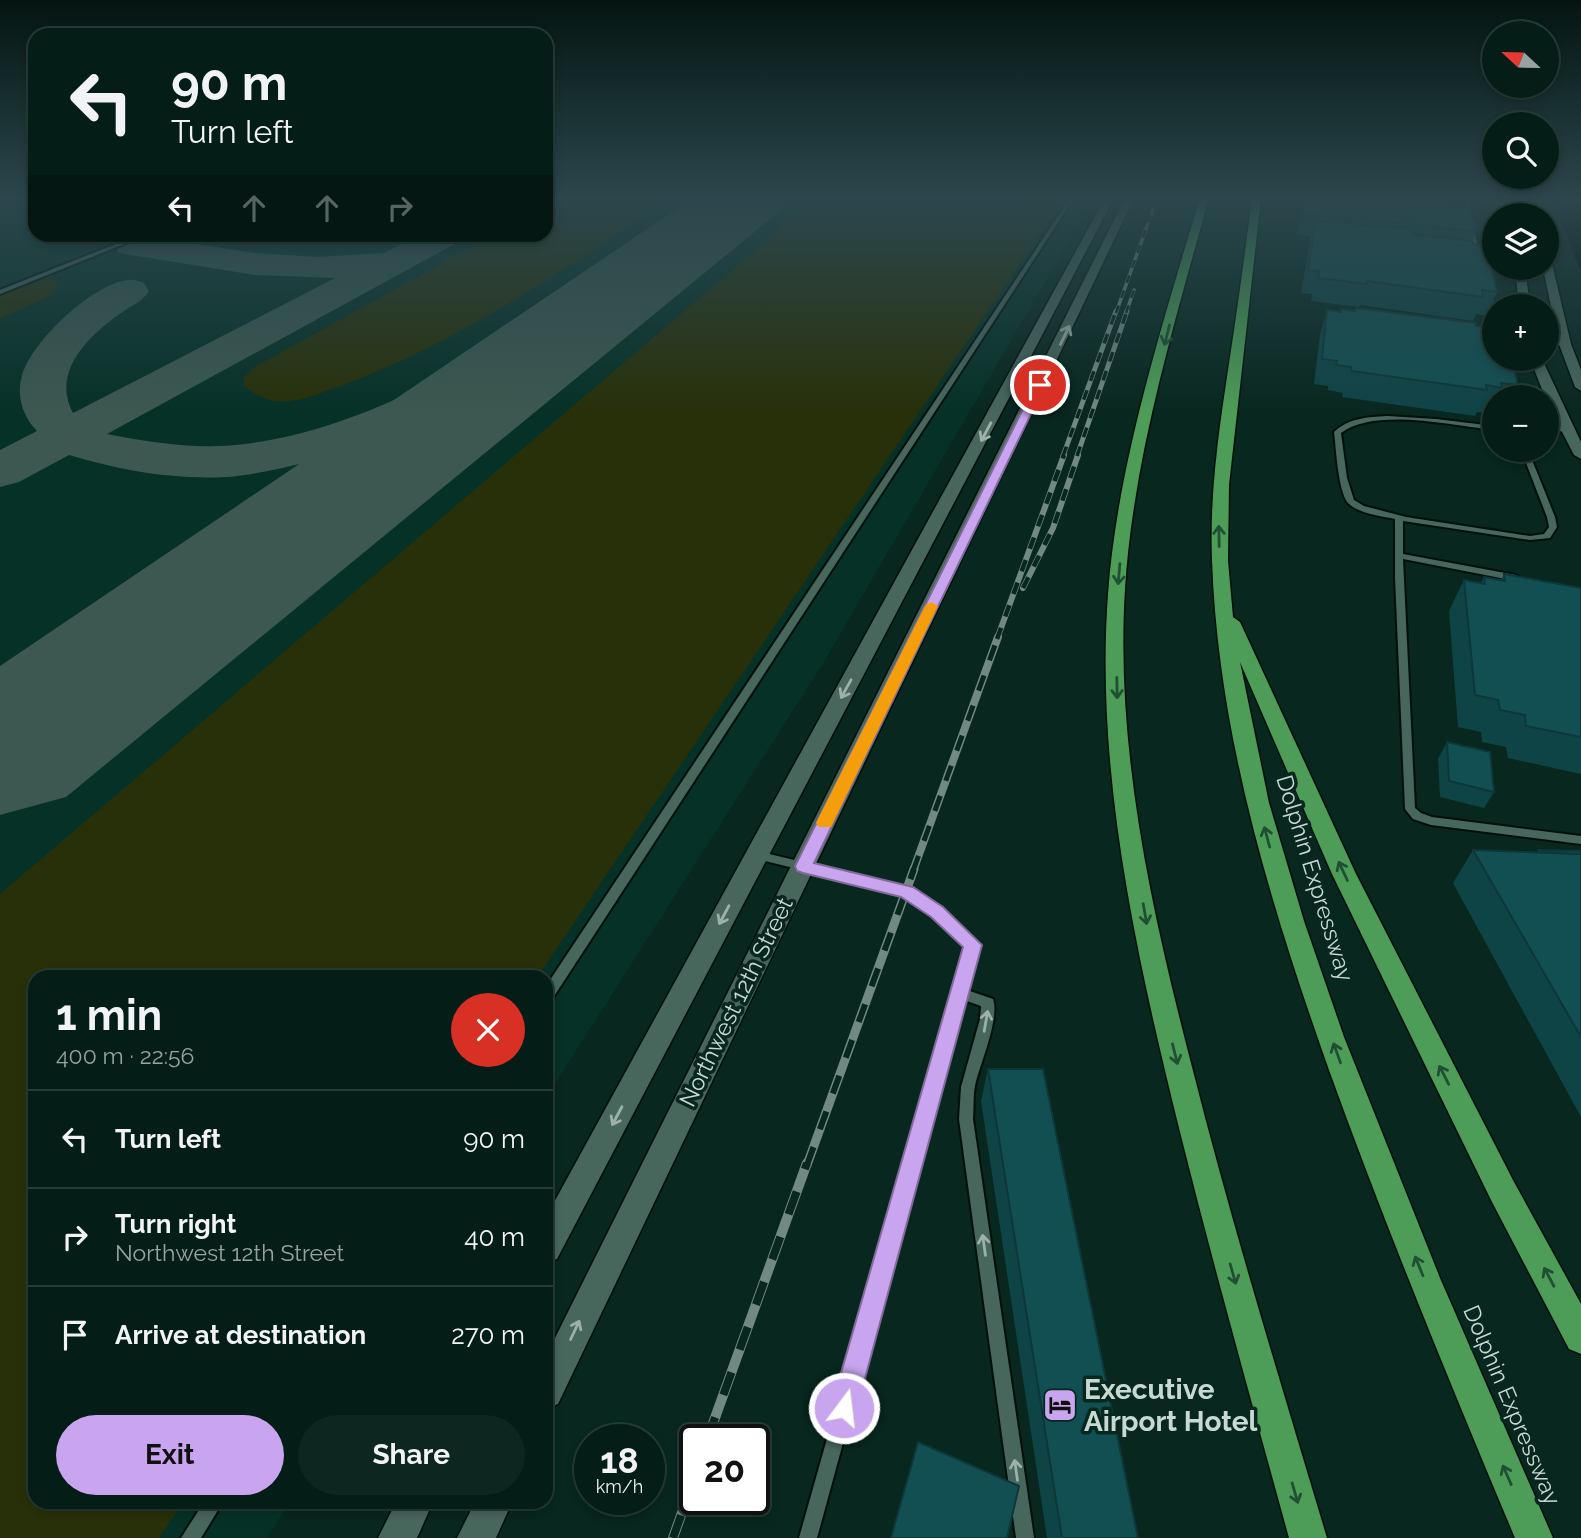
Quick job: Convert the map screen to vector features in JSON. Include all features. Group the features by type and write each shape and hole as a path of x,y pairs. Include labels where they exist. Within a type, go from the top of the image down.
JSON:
{"highway":[{"path":"1184,270 1126,502 1115,620 1117,701 1130,830 1158,988 1212,1201 1308,1538"},
{"name":"Dolphin Expressway","path":"1248,270 1221,482 1219,522 1223,604 1232,680 1252,781 1290,915 1351,1092 1468,1389 1534,1538"},
{"path":"1223,604 1344,874 1503,1192 1581,1337"}],"main road":[{"name":"Northwest 12th Street","path":"553,1235 1071,270"},
{"name":"Northwest 12th Street","path":"553,1378 1096,270"},
{"path":"1551,280 1565,344 1581,387"},
{"path":"1540,371 1581,455"},
{"path":"397,1538 412,1509"},
{"path":"476,1538 490,1509"}],"lane":[{"path":"0,292 57,270"},
{"path":"553,986 1025,270"},
{"path":"1559,343 1565,344"},
{"path":"1482,427 1394,418 1350,423 1339,428 1337,432 1350,499 1373,512 1399,517 1530,538 1547,536 1553,527 1551,517 1530,462"},
{"path":"1559,429 1567,430"},
{"path":"1399,517 1412,813 1431,821 1581,840"},
{"path":"1399,556 1529,581"},
{"path":"757,855 907,891 937,912 972,945 808,1538"},
{"path":"959,993 988,1003 987,1019 968,1087 966,1119 1025,1538"},
{"path":"190,1538 209,1509"}],"shaded area":[{"path":"0,270 1052,270 824,662 553,1087 553,970 28,970 28,1509 286,1509 267,1538 0,1538"},
{"path":"430,270 563,270 508,304 422,351 319,394 290,401 266,399 243,384 244,377 253,368"},
{"path":"733,270 1015,270 542,970 28,970 28,1509 178,1509 159,1538 0,1538 0,894"},
{"path":"47,278 58,282 53,294 0,319 0,296"}],"building":[{"path":"1308,270 1482,270 1482,280 1494,280 1497,292 1482,290 1482,297 1367,281 1367,284 1318,278 1319,271"},
{"path":"1355,308 1476,323 1476,326 1482,327 1482,371 1515,371 1518,385 1482,385 1482,389 1351,371 1351,367 1336,365 1337,361 1322,359 1327,310 1355,311"},
{"path":"1504,574 1581,588 1581,737 1526,726 1525,715 1500,710 1498,700 1475,695 1464,580 1485,584 1484,577 1505,581"},
{"path":"1447,742 1490,752 1494,792 1449,781"},
{"path":"1473,850 1581,854 1581,1037"},
{"path":"1539,850 1581,851 1581,854 1541,852"},
{"name":"Executive Airport Hotel","path":"988,1069 1043,1069 1138,1538 1062,1538"},
{"path":"918,1442 1019,1486 1007,1538 891,1538"}],"taxiway":[{"path":"68,435 380,270"},
{"path":"68,435 82,443 139,455 209,462 245,460 317,444 371,426 423,404 473,378 523,350 648,270"},
{"path":"68,435 50,417 43,396 45,375 54,355 70,335 89,318 130,291"},
{"path":"0,471 68,435"}],"runway":[{"path":"0,754 651,270"}],"railway":[{"path":"1116,313 1131,270"},
{"path":"1126,313 1134,290"},
{"path":"1063,456 1116,311"},
{"path":"1077,456 1127,311"},
{"path":"997,639 1064,455"},
{"path":"1023,588 1053,528 1078,455"},
{"path":"913,871 998,637"},
{"path":"807,1165 914,869"},
{"path":"713,1424 807,1163"},
{"path":"673,1538 681,1515"}],"slow traffic":[{"path":"825,823 931,606"}],"place":[{"name":"Executive Airport Hotel","path":"1060,1405"}],"route":[{"path":"844,1408 972,945 937,912 907,891 803,866 1040,385"}]}
